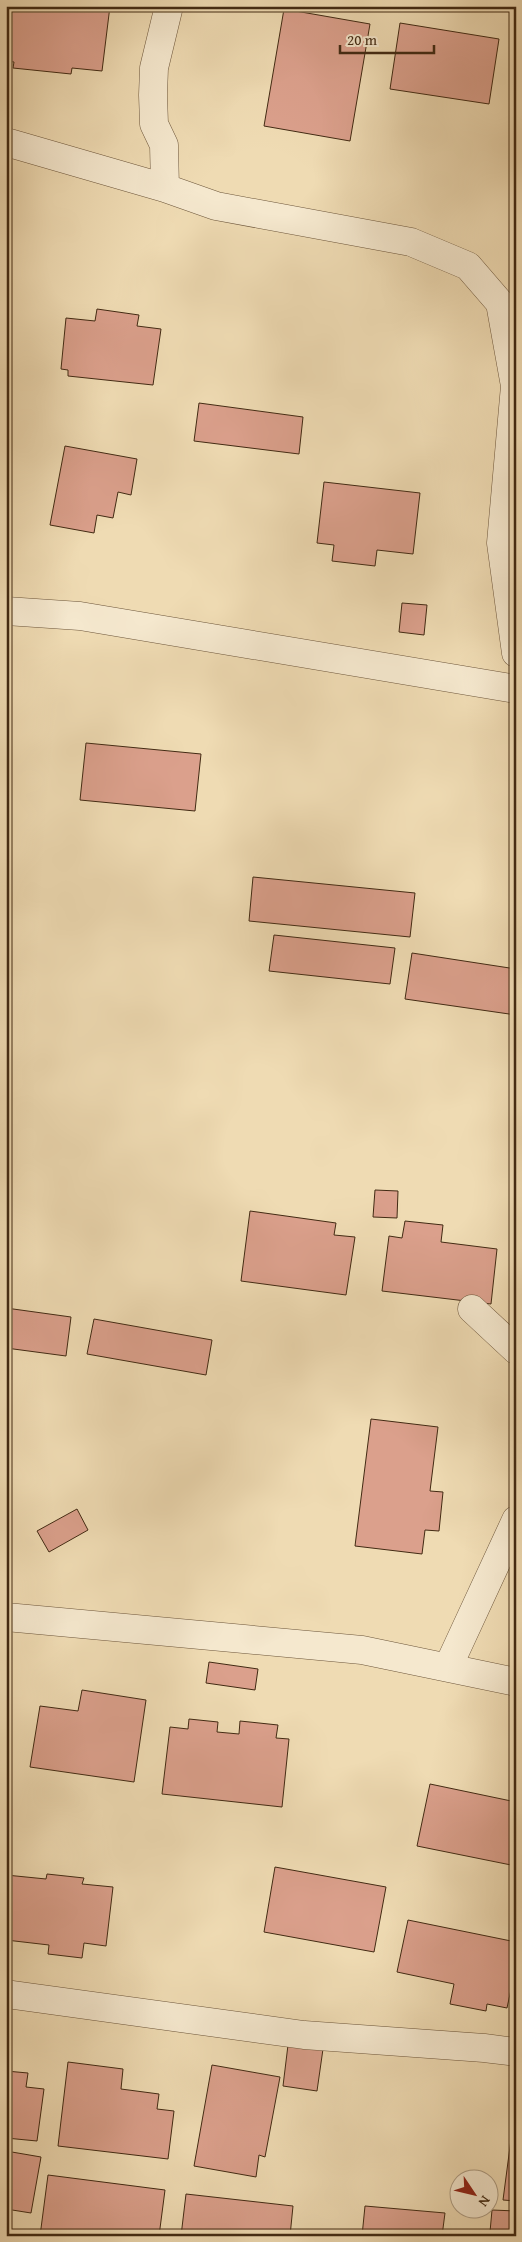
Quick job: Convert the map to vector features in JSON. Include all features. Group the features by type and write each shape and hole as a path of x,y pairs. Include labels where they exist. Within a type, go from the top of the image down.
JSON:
{"street":[{"path":"165,188 164,145 154,124 153,96 154,68 168,6"},
{"path":"6,142 165,188 216,206 411,242 468,266 500,303 514,386 501,543 516,653"},
{"path":"6,611 89,618 516,689"},
{"path":"472,1309 516,1350"},
{"path":"448,1667 516,1520"},
{"path":"6,1617 362,1650 516,1682"},
{"path":"6,1994 304,2035 516,2052"}],"building":[{"path":"6,6 110,6 102,71 72,68 71,74 13,68 14,62 6,61"},
{"path":"284,9 370,24 350,141 264,126"},
{"path":"400,23 499,39 489,104 390,89"},
{"path":"97,309 139,315 137,326 161,329 153,385 68,376 68,370 61,369 66,318 95,321"},
{"path":"199,403 303,417 299,454 194,441"},
{"path":"65,446 137,459 131,495 118,492 113,518 97,515 94,533 50,525"},
{"path":"324,482 420,493 413,554 377,550 375,566 332,561 334,545 317,543"},
{"path":"402,603 427,605 424,635 399,632"},
{"path":"86,743 201,754 195,811 80,800"},
{"path":"253,877 415,893 410,937 249,921"},
{"path":"274,935 395,948 390,984 269,971"},
{"path":"412,953 516,969 516,1015 405,999"},
{"path":"375,1190 398,1191 397,1218 373,1217"},
{"path":"250,1211 336,1223 334,1235 355,1237 346,1295 241,1281"},
{"path":"405,1221 443,1225 441,1242 497,1249 491,1304 382,1291 389,1236 402,1238"},
{"path":"6,1308 71,1317 66,1356 6,1348"},
{"path":"94,1319 212,1340 206,1375 87,1354"},
{"path":"371,1419 438,1427 430,1491 443,1492 439,1531 425,1530 422,1554 355,1546"},
{"path":"77,1509 88,1530 49,1552 37,1531"},
{"path":"209,1662 258,1669 255,1690 206,1683"},
{"path":"82,1690 146,1700 134,1782 30,1767 40,1706 78,1711"},
{"path":"189,1719 218,1722 217,1732 239,1734 240,1721 278,1725 276,1738 289,1739 282,1807 162,1794 170,1727 188,1729"},
{"path":"430,1784 516,1802 516,1866 417,1846"},
{"path":"275,1867 386,1887 374,1952 264,1932"},
{"path":"47,1874 84,1878 82,1884 113,1887 106,1946 84,1943 82,1958 48,1954 49,1945 6,1940 6,1875 46,1879"},
{"path":"408,1920 516,1942 516,1966 507,2008 487,2004 486,2011 450,2004 454,1984 397,1972"},
{"path":"288,2045 323,2049 317,2091 283,2086"},
{"path":"68,2062 123,2069 121,2089 159,2094 157,2109 174,2111 168,2159 58,2146"},
{"path":"212,2065 280,2077 265,2157 259,2155 256,2177 194,2166"},
{"path":"6,2071 28,2073 26,2087 44,2089 37,2141 6,2138"},
{"path":"516,2101 516,2201 503,2200"},
{"path":"6,2151 41,2157 31,2213 6,2209"},
{"path":"48,2175 165,2190 159,2236 40,2236"},
{"path":"186,2194 293,2206 290,2236 181,2236"},
{"path":"365,2206 445,2213 442,2236 362,2236"},
{"path":"500,2210 516,2211 516,2234 490,2232 491,2220 500,2220"}]}
